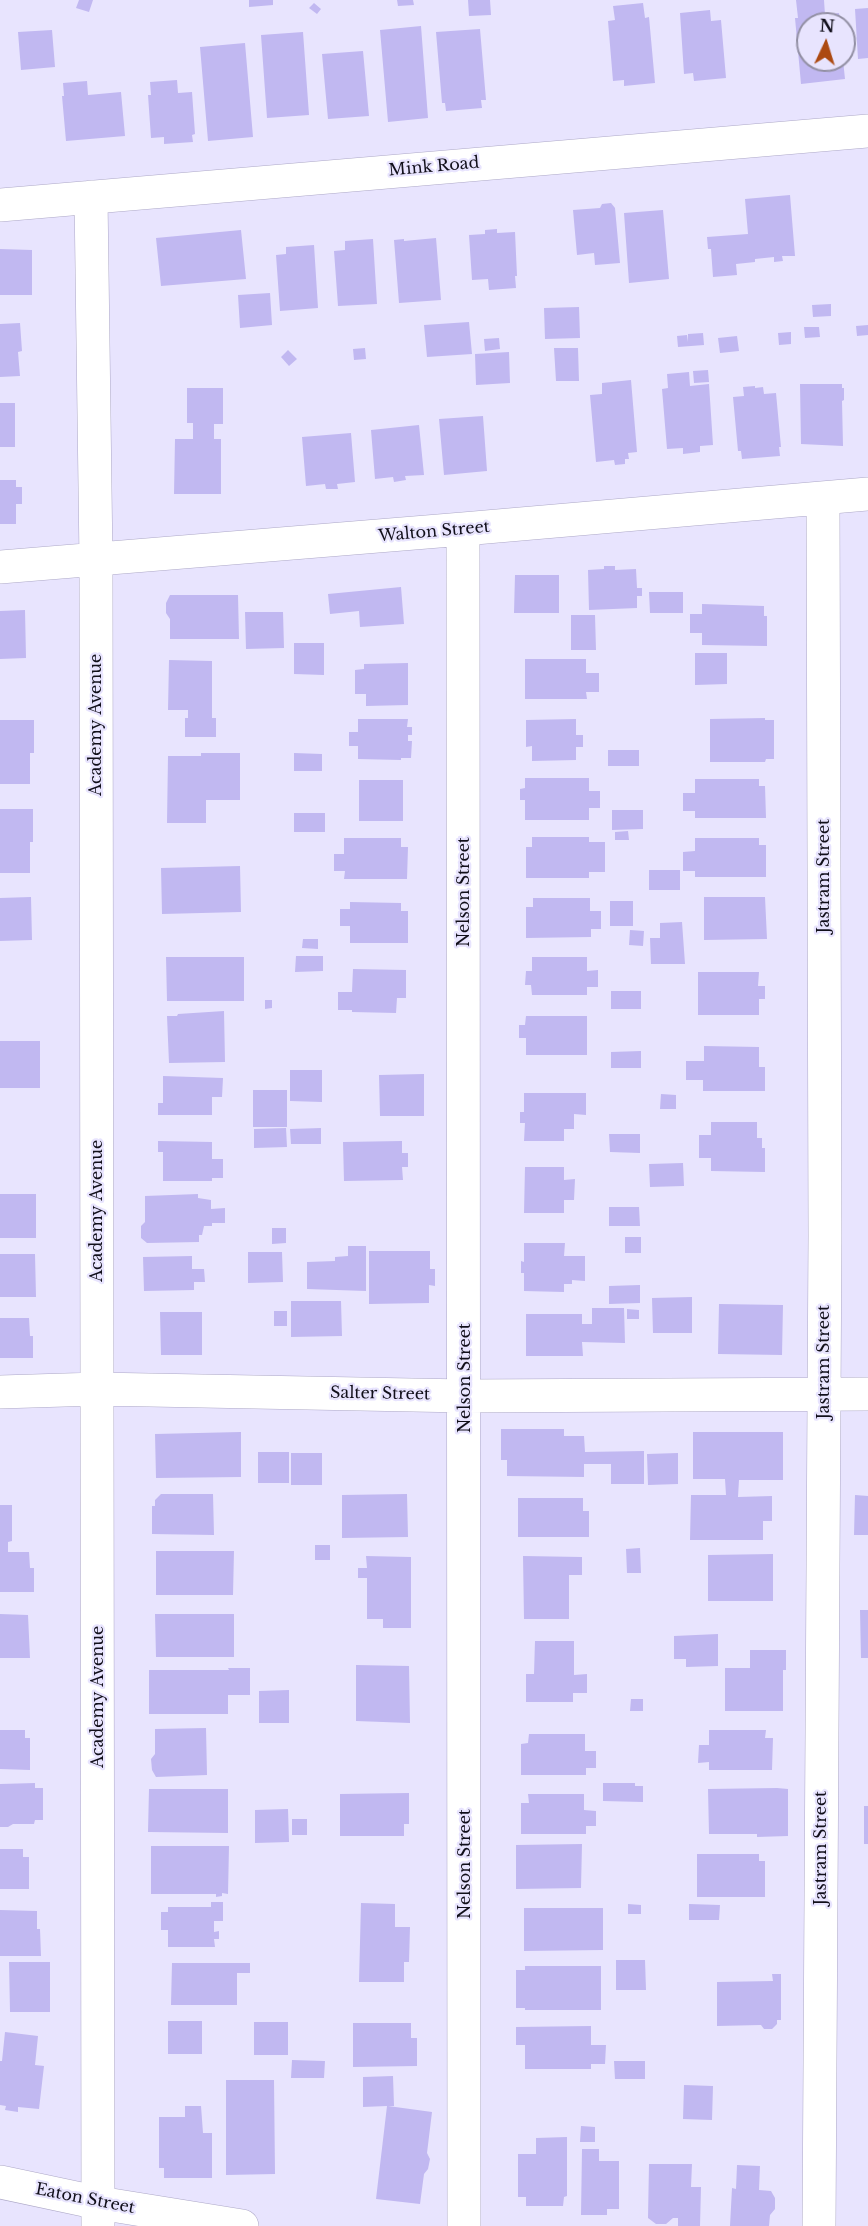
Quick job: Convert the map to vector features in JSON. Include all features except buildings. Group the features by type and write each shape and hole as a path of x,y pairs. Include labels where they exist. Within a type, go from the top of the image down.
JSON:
{"street":[{"name":"Mink Road","path":"0,205 868,130"},
{"name":"Academy Avenue","path":"91,197 96,560 98,2215"},
{"name":"Walton Street","path":"0,567 464,530 868,494"},
{"name":"Jastram Street","path":"819,2226 824,1394 823,498"},
{"name":"Nelson Street","path":"464,530 464,2226"},
{"name":"Salter Street","path":"0,1392 97,1389 465,1396 868,1394"},
{"name":"Eaton Street","path":"0,2182 98,2215 242,2226"}]}
